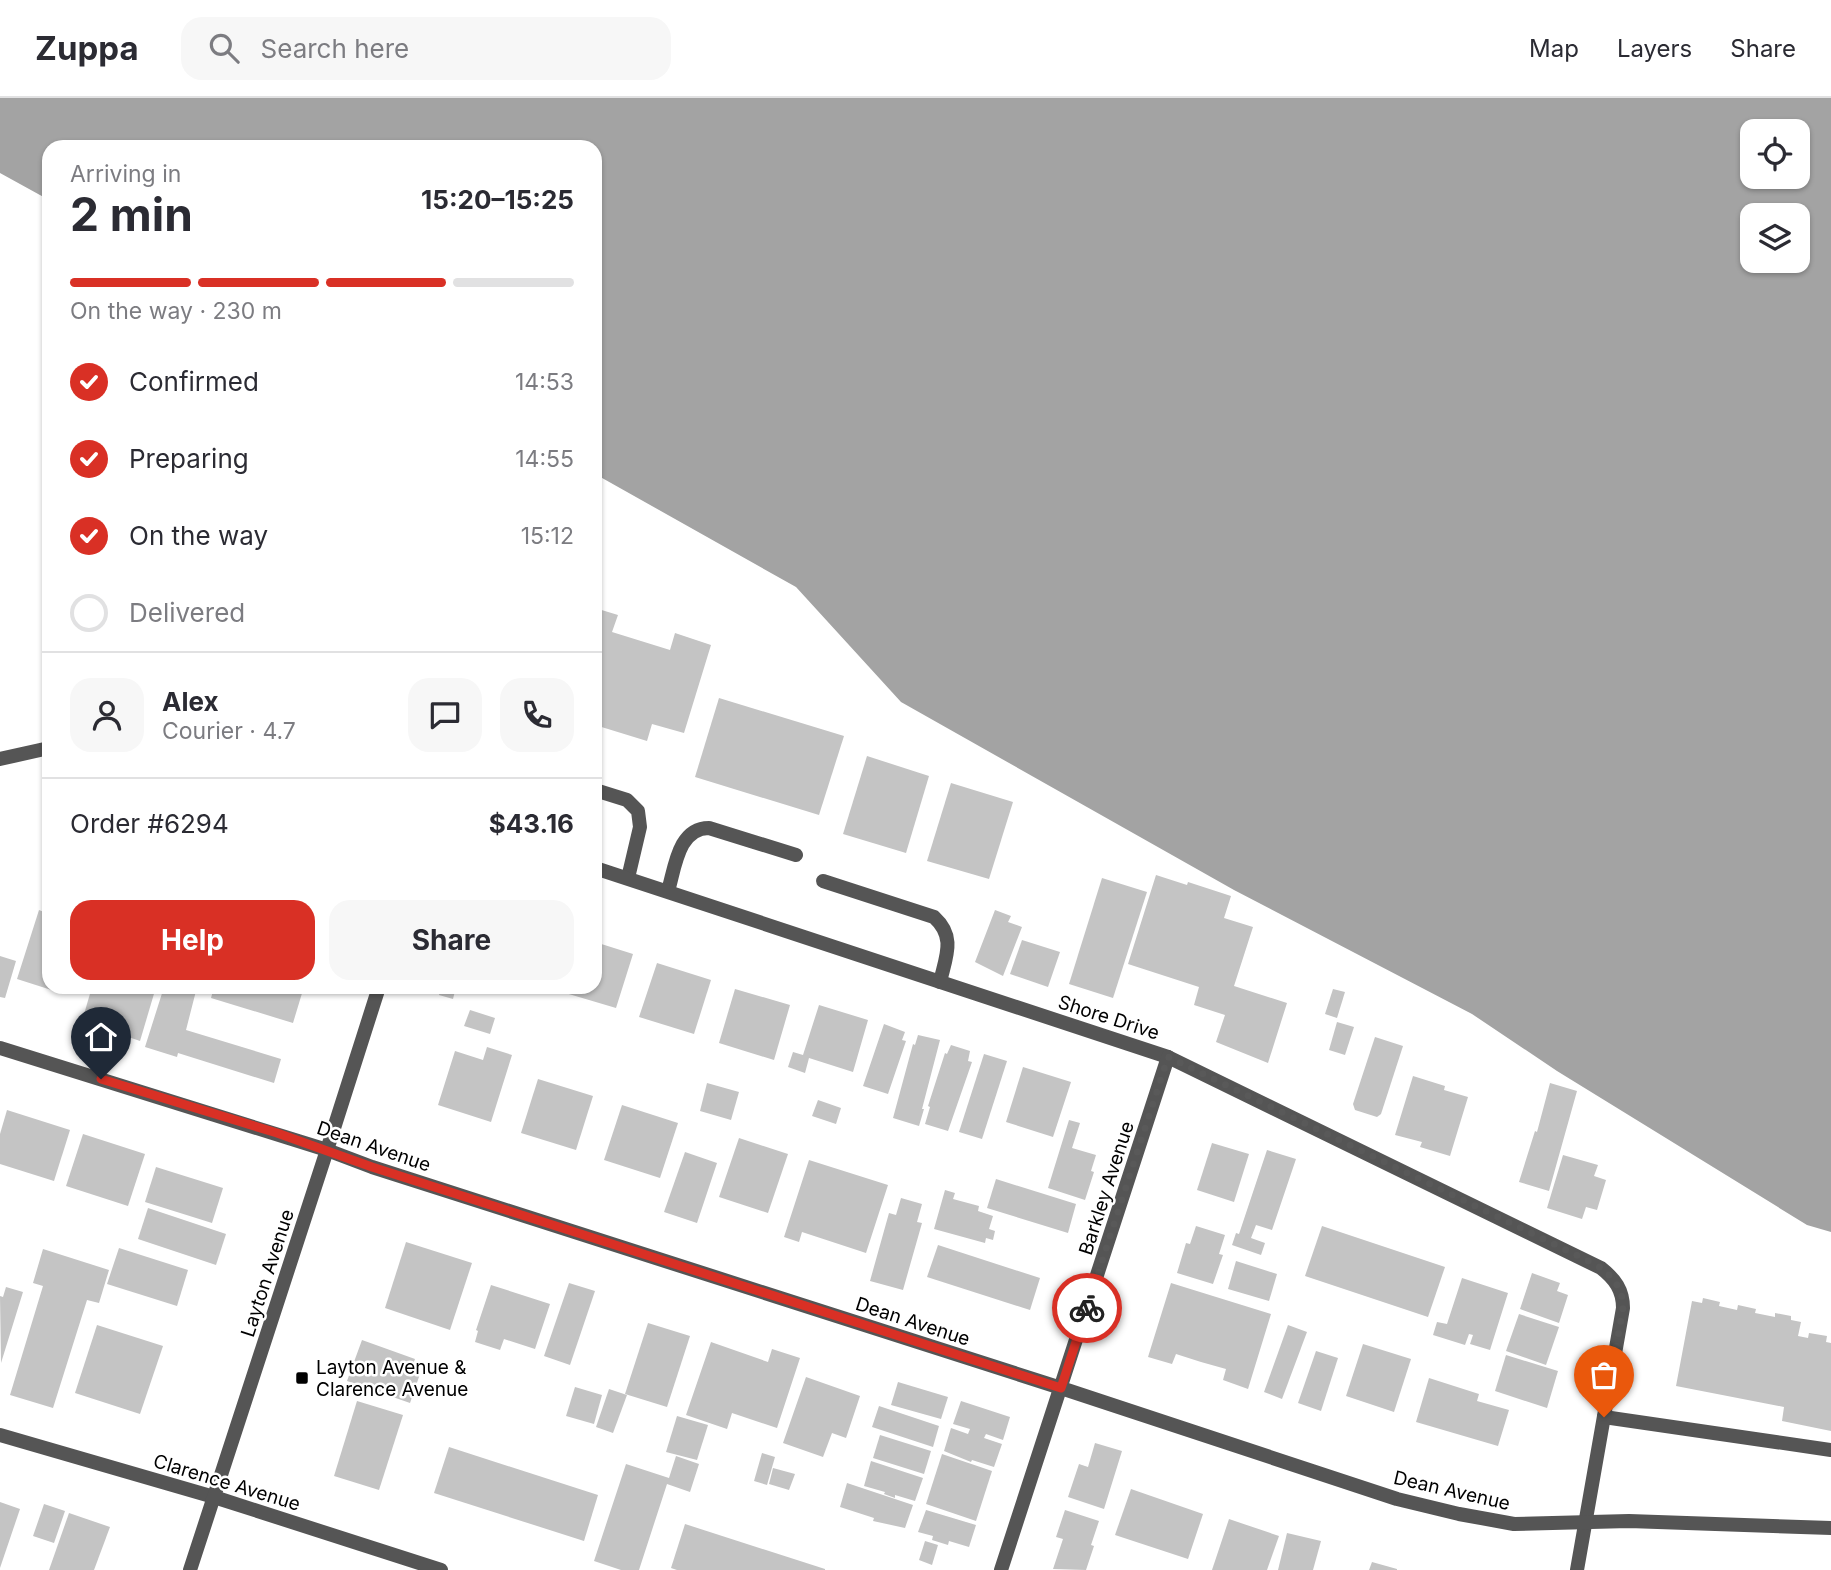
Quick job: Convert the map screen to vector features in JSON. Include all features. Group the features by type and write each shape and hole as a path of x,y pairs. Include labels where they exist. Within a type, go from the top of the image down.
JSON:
{"street":[{"path":"0,759 42,750"},
{"path":"602,792 627,800 638,811 640,827 628,878"},
{"path":"668,891 684,841 698,828 709,828 796,855"},
{"name":"Shore Drive","path":"602,870 1168,1057 1593,1263 1608,1273 1622,1293 1623,1308 1604,1417"},
{"path":"823,881 934,917 944,926 949,941 940,982"},
{"name":"Layton Avenue","path":"190,1570 377,994"},
{"name":"Dean Avenue","path":"0,1048 327,1150 372,1167 1397,1499 1514,1524 1629,1521 1831,1528"},
{"name":"Barkley Avenue","path":"1001,1570 1168,1057"},
{"path":"1577,1570 1604,1417 1831,1451"},
{"name":"Clarence Avenue","path":"0,1435 214,1497 441,1570"}],"shaded area":[{"path":"0,98 1831,98 1831,1232 1807,1225 1557,1071 1472,1014 1234,890 901,702 796,587 602,478 602,140 42,140 42,196 0,173"}],"building":[{"path":"602,610 618,615 612,632 670,650 675,633 711,645 684,733 652,724 647,741 602,727"},
{"path":"719,698 844,736 819,815 695,777"},
{"path":"867,756 929,776 906,853 843,834"},
{"path":"951,783 1013,802 989,879 927,861"},
{"path":"1156,875 1231,896 1224,918 1253,927 1234,986 1287,1003 1268,1063 1216,1042 1225,1015 1194,1005 1199,987 1128,964"},
{"path":"1102,878 1147,892 1113,998 1069,984"},
{"path":"39,910 42,911 42,987 17,979"},
{"path":"995,910 1011,916 1008,922 1022,927 1003,976 975,962"},
{"path":"1022,940 1060,952 1048,987 1010,974"},
{"path":"602,944 633,954 616,1008 569,994 602,994"},
{"path":"0,956 16,961 5,998 0,997"},
{"path":"657,963 711,980 694,1034 639,1017"},
{"path":"735,989 790,1005 774,1060 719,1043"},
{"path":"1333,989 1345,992 1337,1018 1325,1014"},
{"path":"90,994 154,994 140,1041 82,1021"},
{"path":"162,994 195,994 186,1030 281,1059 274,1083 178,1053 177,1057 145,1047"},
{"path":"212,994 302,994 293,1023 211,998"},
{"path":"439,994 454,994 453,999"},
{"path":"819,1005 868,1020 853,1072 809,1058 805,1073 788,1067 793,1052 803,1055"},
{"path":"470,1010 495,1018 490,1034 464,1026"},
{"path":"1337,1022 1354,1027 1345,1055 1329,1050"},
{"path":"884,1024 905,1032 902,1040 906,1041 888,1094 863,1086"},
{"path":"918,1035 940,1040 919,1126 893,1118 913,1044 915,1045"},
{"path":"1375,1037 1403,1046 1381,1114 1377,1117 1355,1110 1353,1104"},
{"path":"951,1045 970,1051 968,1061 972,1062 948,1131 925,1124 945,1053 947,1054"},
{"path":"487,1047 512,1055 491,1122 438,1105 455,1051 483,1060"},
{"path":"984,1054 1007,1061 982,1139 959,1132"},
{"path":"1023,1067 1071,1082 1053,1137 1006,1122"},
{"path":"1413,1076 1468,1097 1450,1156 1420,1147 1422,1142 1395,1135"},
{"path":"538,1079 593,1096 576,1150 521,1133"},
{"path":"707,1083 739,1092 731,1120 700,1111"},
{"path":"1550,1083 1577,1091 1549,1191 1519,1182 1535,1131 1537,1132"},
{"path":"818,1100 841,1108 836,1124 812,1116"},
{"path":"622,1105 678,1123 660,1178 604,1160"},
{"path":"7,1110 70,1130 54,1181 0,1164 0,1134"},
{"path":"1069,1120 1080,1123 1072,1148 1096,1155 1085,1200 1048,1188"},
{"path":"83,1134 145,1154 128,1206 66,1186"},
{"path":"739,1138 788,1154 768,1213 719,1197"},
{"path":"1212,1143 1249,1154 1234,1202 1197,1190"},
{"path":"1267,1150 1296,1159 1272,1230 1256,1225 1251,1238 1265,1243 1261,1255 1232,1245 1236,1233 1239,1234"},
{"path":"685,1152 717,1163 697,1223 664,1212"},
{"path":"1563,1155 1598,1165 1594,1176 1606,1180 1597,1210 1586,1207 1582,1219 1547,1208"},
{"path":"809,1160 888,1185 866,1253 802,1232 799,1242 784,1237"},
{"path":"156,1167 223,1188 212,1223 145,1202"},
{"path":"996,1179 1076,1204 1068,1233 987,1208"},
{"path":"945,1190 955,1193 953,1199 979,1206 978,1211 993,1216 989,1229 995,1231 993,1240 986,1238 985,1243 934,1229"},
{"path":"901,1198 922,1204 917,1222 922,1223 903,1290 870,1281 889,1213 896,1215"},
{"path":"148,1208 226,1234 216,1265 138,1239"},
{"path":"1196,1226 1225,1235 1219,1254 1223,1255 1213,1284 1177,1273 1186,1243 1190,1244"},
{"path":"1322,1226 1445,1267 1428,1317 1305,1276"},
{"path":"406,1242 472,1263 450,1330 385,1308"},
{"path":"938,1245 1040,1278 1030,1310 927,1277"},
{"path":"119,1248 188,1270 177,1306 107,1284"},
{"path":"43,1249 109,1270 99,1303 87,1300 53,1408 10,1395 43,1286 33,1283"},
{"path":"1236,1261 1277,1274 1269,1301 1228,1289"},
{"path":"1532,1273 1560,1283 1557,1291 1568,1295 1559,1323 1520,1309"},
{"path":"1462,1278 1508,1293 1490,1350 1470,1344 1473,1335 1469,1334 1465,1345 1433,1335 1437,1322 1447,1324"},
{"path":"569,1283 595,1291 570,1365 544,1356"},
{"path":"1171,1283 1271,1314 1248,1389 1223,1380 1226,1369 1176,1354 1172,1364 1148,1357"},
{"path":"491,1285 550,1304 535,1349 504,1339 500,1350 475,1342 476,1330"},
{"path":"6,1287 23,1292 1,1363 0,1296 3,1297"},
{"path":"1703,1298 1720,1302 1719,1306 1737,1310 1738,1305 1756,1309 1755,1313 1775,1317 1775,1313 1791,1316 1791,1320 1801,1322 1798,1336 1808,1338 1809,1333 1827,1336 1826,1342 1831,1343 1831,1431 1782,1421 1784,1407 1676,1386 1692,1301 1702,1303"},
{"path":"1519,1314 1559,1327 1546,1365 1506,1351"},
{"path":"648,1323 690,1336 667,1407 625,1394"},
{"path":"97,1325 163,1346 140,1414 75,1393"},
{"path":"1288,1325 1307,1332 1282,1399 1264,1392"},
{"path":"362,1340 415,1359 412,1367 421,1371 410,1403 347,1381"},
{"path":"711,1342 768,1362 772,1349 800,1358 777,1428 732,1413 727,1429 686,1415"},
{"path":"1363,1344 1411,1359 1394,1412 1346,1396"},
{"path":"1316,1351 1338,1358 1321,1411 1298,1403"},
{"path":"1506,1355 1558,1371 1547,1408 1495,1391"},
{"path":"806,1377 860,1396 846,1438 832,1433 823,1457 783,1443"},
{"path":"1429,1378 1479,1394 1477,1401 1509,1410 1498,1446 1416,1422"},
{"path":"898,1382 948,1397 941,1419 891,1405"},
{"path":"575,1387 602,1395 594,1424 566,1416"},
{"path":"609,1389 627,1395 613,1433 596,1427"},
{"path":"357,1401 403,1415 379,1490 334,1476"},
{"path":"961,1401 1010,1417 1003,1440 986,1434 984,1438 1002,1444 994,1467 972,1460 971,1462 944,1451 951,1428 968,1434 970,1429 953,1424"},
{"path":"879,1406 939,1426 933,1447 872,1427"},
{"path":"677,1416 708,1425 697,1460 666,1452"},
{"path":"880,1435 931,1451 924,1474 873,1458"},
{"path":"1095,1443 1122,1451 1104,1509 1068,1497 1079,1464 1088,1467"},
{"path":"449,1447 598,1495 584,1541 434,1493"},
{"path":"762,1453 775,1457 767,1485 754,1481"},
{"path":"942,1454 992,1471 976,1521 926,1504"},
{"path":"676,1456 699,1464 690,1492 667,1484 639,1570 621,1570 594,1561 626,1464 669,1478"},
{"path":"871,1461 923,1478 915,1501 895,1495 895,1498 864,1486"},
{"path":"773,1468 795,1474 789,1490 769,1484"},
{"path":"847,1483 913,1505 905,1528 873,1521 874,1518 840,1507"},
{"path":"1131,1489 1203,1514 1188,1559 1115,1535"},
{"path":"0,1502 20,1509 0,1568"},
{"path":"44,1504 65,1511 54,1543 33,1536"},
{"path":"926,1510 976,1525 969,1547 949,1541 948,1545 932,1540 933,1536 918,1532"},
{"path":"1065,1510 1099,1521 1086,1570 1053,1569 1063,1539 1056,1537"},
{"path":"69,1513 110,1527 94,1570 49,1570"},
{"path":"1229,1519 1279,1536 1267,1570 1212,1570"},
{"path":"685,1524 825,1570 677,1570 671,1568"},
{"path":"1287,1533 1321,1541 1313,1570 1278,1570"},
{"path":"925,1541 938,1545 932,1565 919,1560"},
{"path":"1372,1562 1397,1569 1397,1570 1369,1570"}],"way so far":[{"path":"1087,1308 1168,1057 1593,1263 1608,1273 1622,1293 1623,1308 1604,1417"}],"place":[{"name":"Layton Avenue & Clarence Avenue","path":"302,1378"}],"route":[{"path":"101,1079 277,1133 372,1167 1061,1388 1087,1308"}]}
